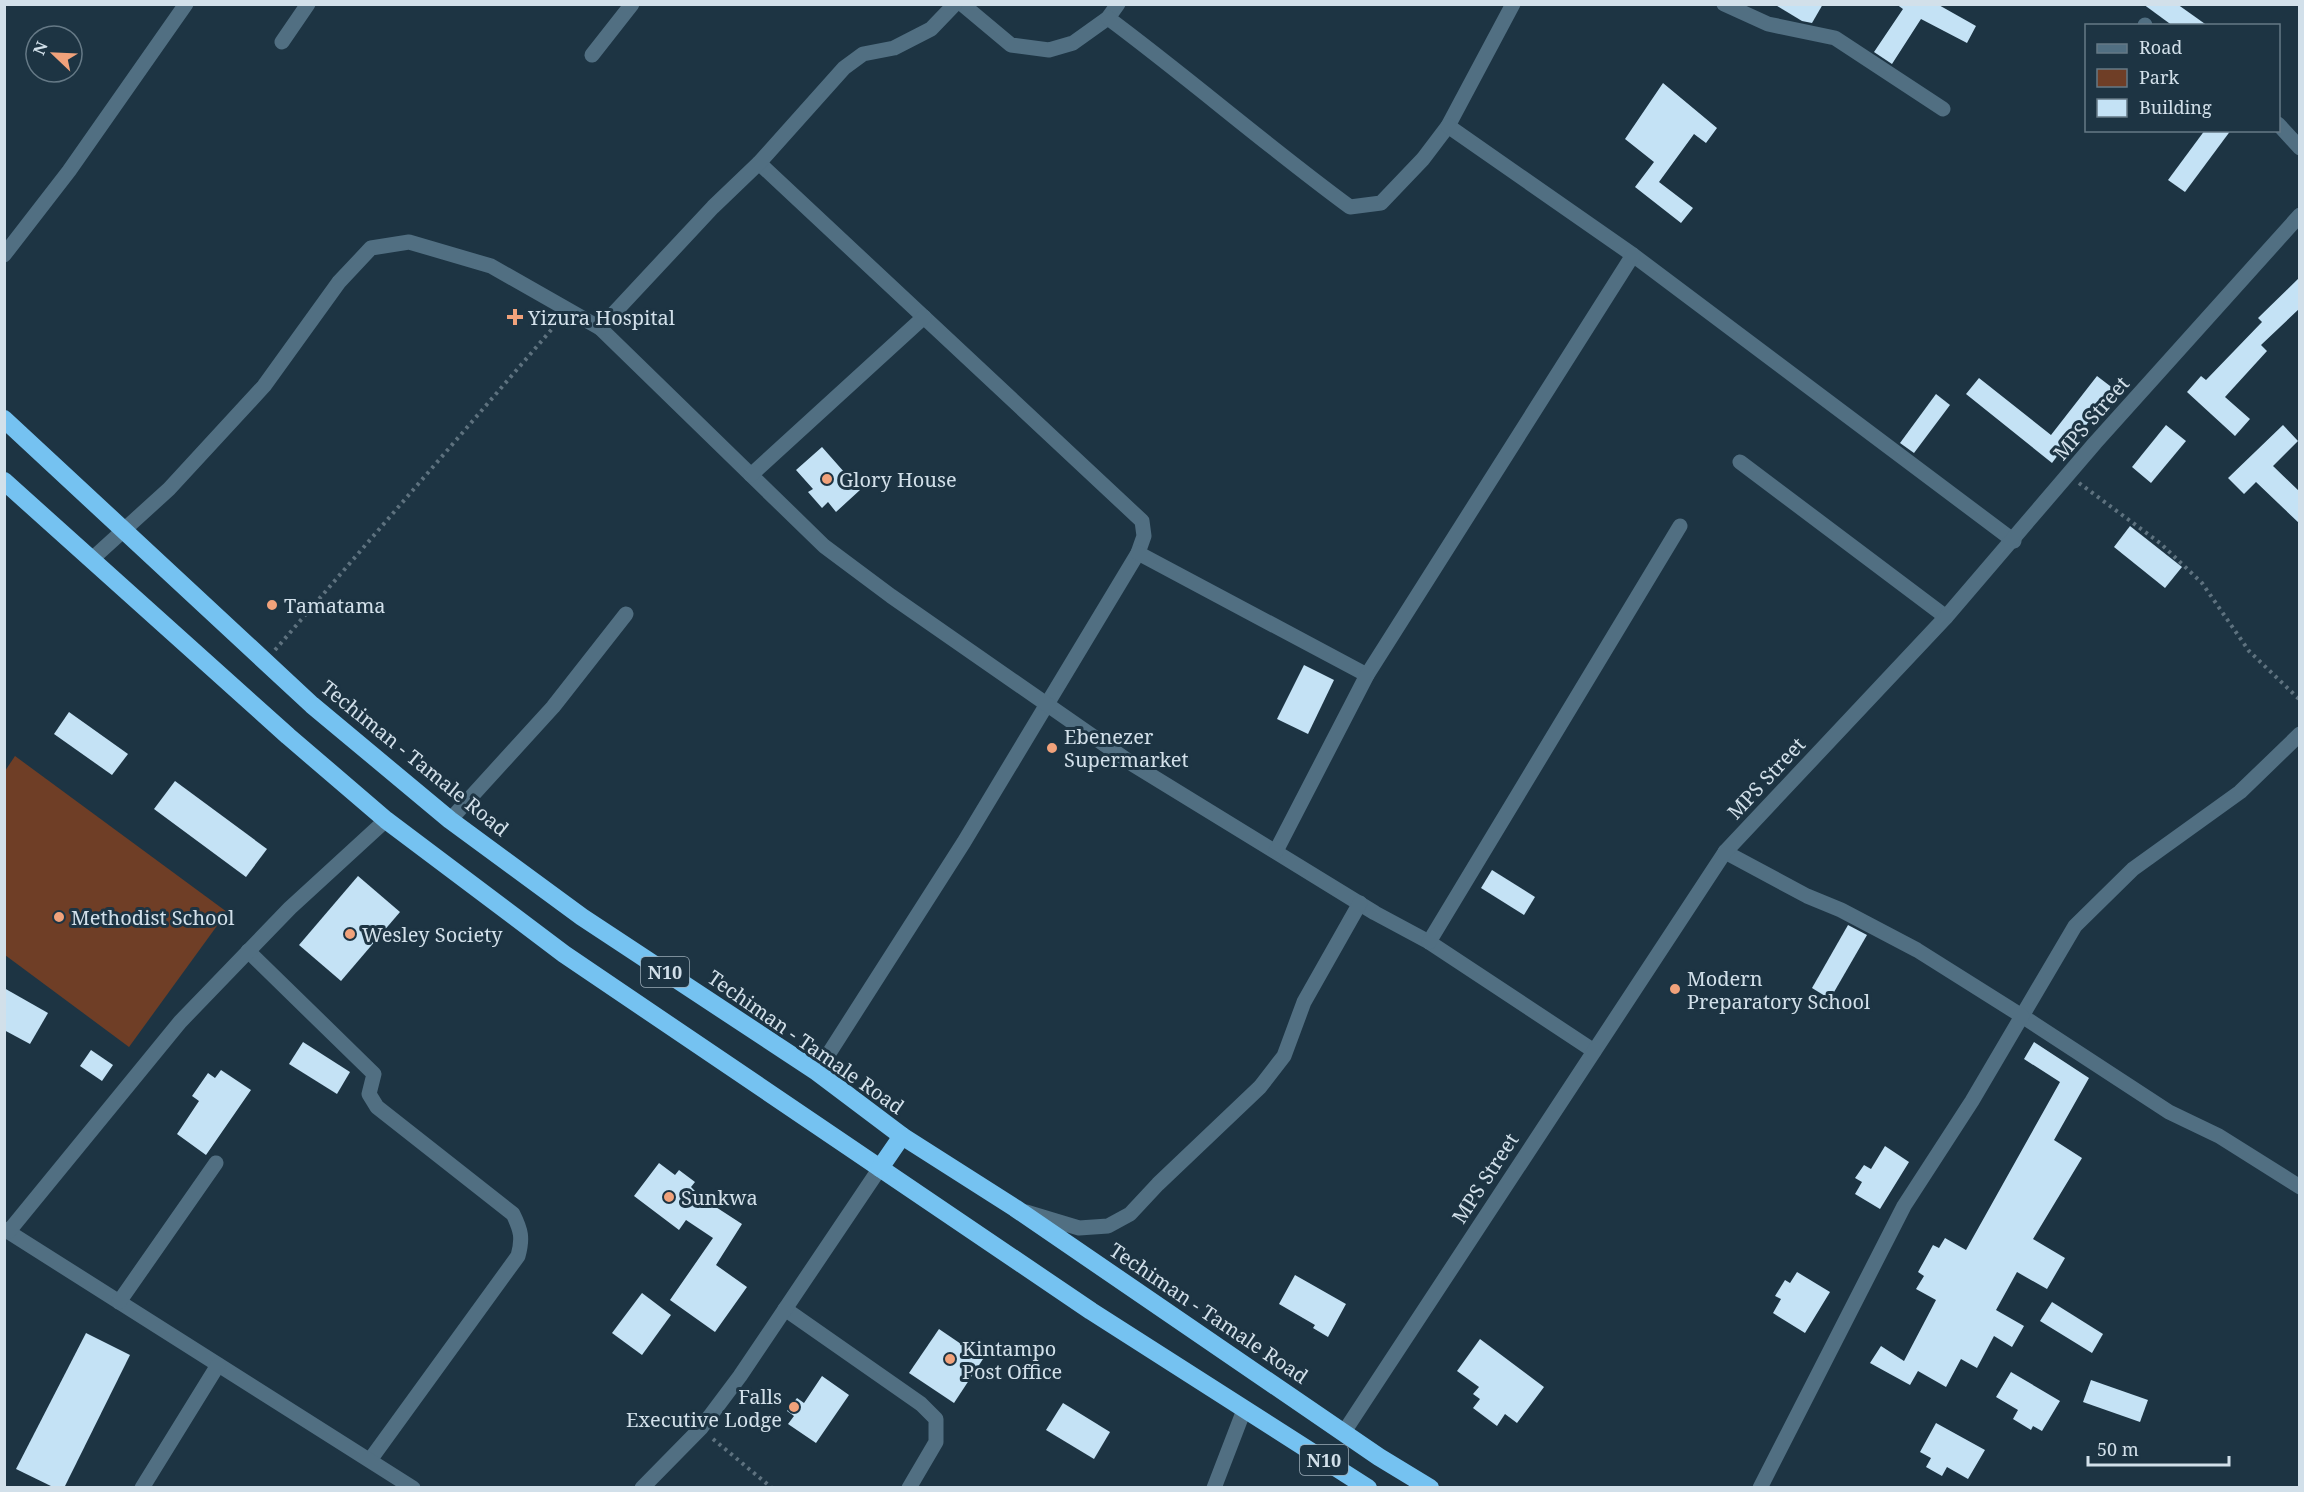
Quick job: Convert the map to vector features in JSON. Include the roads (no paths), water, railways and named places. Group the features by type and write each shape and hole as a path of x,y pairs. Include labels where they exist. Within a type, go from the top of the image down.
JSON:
{"highway":[{"name":"Techiman - Tamale Road","path":"4,419 312,705 450,820 582,917 817,1072 902,1136 1015,1208 1430,1488"},
{"name":"N10","path":"4,481 288,736 386,820 564,954 1244,1410 1368,1488"},
{"path":"880,1168 902,1136"}],"street":[{"path":"4,255 69,171 186,4"},
{"path":"282,42 308,4"},
{"path":"592,55 632,4"},
{"path":"600,328 712,207 759,163 844,68 863,54 894,48 931,30 955,4"},
{"path":"962,4 1011,45 1049,50 1073,43 1108,18 1118,4"},
{"path":"1108,18 1179,71 1290,163 1350,207 1381,203 1423,159 1448,126 1513,4"},
{"path":"1724,4 1768,24 1835,38 1943,109"},
{"path":"1448,126 1633,255 2014,541"},
{"path":"2280,126 2300,148"},
{"path":"759,163 1142,521 1144,536 1138,553 964,842 817,1072"},
{"name":"MPS Street","path":"1344,1432 1725,852 1947,617 2069,475 2300,215"},
{"path":"92,559 169,489 264,386 339,282 371,248 409,242 491,266 600,328 824,546 891,597 1134,765 1360,903 1429,942 1594,1051"},
{"path":"1276,851 1367,675 1633,255"},
{"path":"751,475 924,316"},
{"path":"1740,462 1947,617"},
{"path":"1429,942 1680,526"},
{"path":"1138,553 1367,675"},
{"path":"450,820 553,707 626,614"},
{"path":"1760,1488 1904,1206 1972,1101 2075,926 2133,869 2240,792 2300,734"},
{"path":"386,820 290,908 180,1022 7,1230 413,1488"},
{"path":"1725,852 1807,896 1841,910 1917,950 2169,1112 2219,1136 2300,1187"},
{"path":"1015,1208 1079,1228 1108,1226 1131,1214 1158,1184 1260,1087 1284,1056 1304,1002 1360,903"},
{"path":"248,951 339,1041 366,1063 374,1074 369,1094 377,1107 513,1214 521,1228 522,1240 518,1256 370,1460"},
{"path":"120,1302 216,1163"},
{"path":"642,1488 701,1428 785,1310 880,1168"},
{"path":"785,1310 921,1404 936,1419 936,1442 909,1488"},
{"path":"142,1488 218,1365"},
{"path":"1214,1488 1244,1410"}],"place":[{"name":"Yizura Hospital","path":"515,317"},
{"name":"Glory House","path":"827,479"},
{"name":"Tamatama","path":"272,605"},
{"name":"Ebenezer Supermarket","path":"1052,748"},
{"name":"Methodist School","path":"59,917"},
{"name":"Wesley Society","path":"350,934"},
{"name":"Modern Preparatory School","path":"1675,989"},
{"name":"Sunkwa","path":"669,1197"},
{"name":"Kintampo Post Office","path":"950,1359"},
{"name":"Falls Executive Lodge","path":"794,1407"}]}
